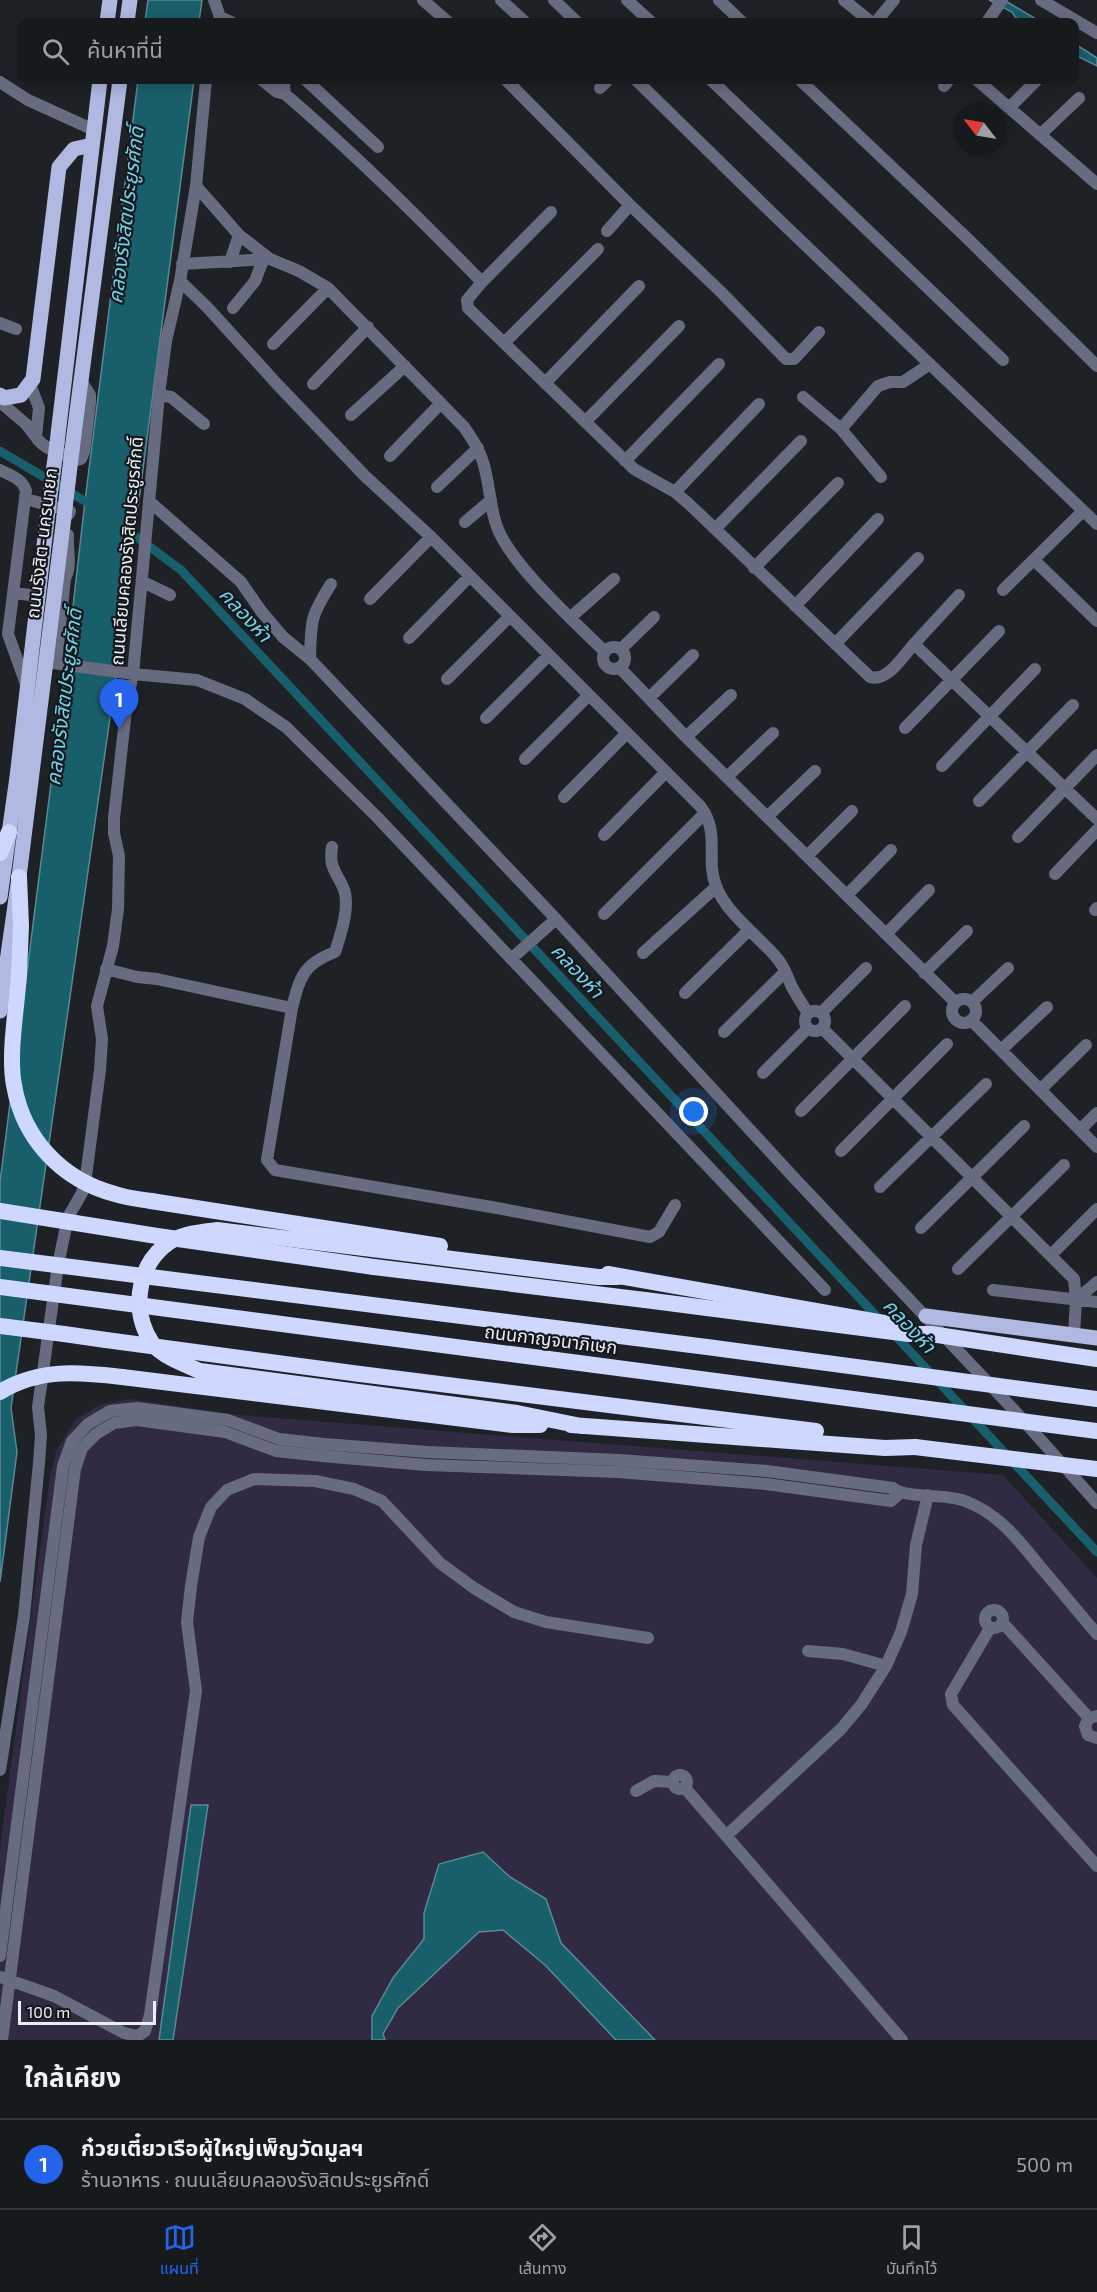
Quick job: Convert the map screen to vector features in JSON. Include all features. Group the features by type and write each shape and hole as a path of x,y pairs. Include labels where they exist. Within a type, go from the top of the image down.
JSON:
{"highway":[{"path":"0,853 5,826"},
{"path":"19,878 20,975 13,1058 14,1084 19,1104 37,1143 52,1160 85,1184 114,1194 151,1201 565,1265 600,1271 618,1277"},
{"path":"0,1211 374,1267 909,1334 931,1334"},
{"path":"581,1426 517,1413 200,1371 175,1360 153,1345 142,1319 138,1292 148,1266 165,1245 189,1234 217,1230 618,1277 746,1297 902,1326 931,1334 1097,1359"},
{"name":"ถนนกาญจนาภิเษก","path":"0,1258 718,1348 1097,1399"},
{"name":"ถนนกาญจนาภิเษก","path":"0,1287 1097,1431"},
{"path":"0,1326 885,1448 915,1447 1097,1469"},
{"path":"0,1392 14,1384 53,1373 80,1372 513,1425 761,1431"}],"main road":[{"path":"108,18 110,0"},
{"path":"127,18 129,0"},
{"name":"ถนนรังสิต-นครนายก","path":"0,897 5,826 17,777 100,84"},
{"name":"ถนนรังสิต-นครนายก","path":"0,1011 54,663 64,517 119,84"},
{"path":"0,395 4,398 21,395 30,384 35,372 59,167 74,149 93,137"},
{"path":"926,1316 1097,1338"}],"street":[{"path":"214,0 222,18"},
{"path":"423,0 443,18"},
{"path":"501,0 521,18"},
{"path":"554,0 573,18"},
{"path":"627,0 647,18"},
{"path":"719,0 738,18"},
{"path":"844,0 869,18"},
{"path":"878,18 894,0"},
{"path":"1046,1 1073,18"},
{"path":"990,18 999,4"},
{"path":"1079,22 1097,33"},
{"path":"0,82 93,137"},
{"name":"ถนนเลียบคลองรังสิตประยูรศักดิ์","path":"0,1770 24,1616 41,1435 38,1407 63,1237 68,1217 82,1193 86,1176 100,1070 102,1039 97,1006 118,909 118,856 114,818 129,674 143,582 159,395 166,341 180,281 196,186 206,84"},
{"path":"267,84 277,92 285,94 340,141 482,282"},
{"path":"284,84 285,94"},
{"path":"310,84 378,147"},
{"path":"510,84 786,359 794,359 819,332"},
{"path":"640,84 717,161 1097,524"},
{"path":"715,84 1003,360"},
{"path":"804,84 968,239 1097,366"},
{"path":"981,84 1097,184"},
{"path":"1010,107 1033,84"},
{"path":"1040,135 1079,98"},
{"path":"196,186 240,235 267,260"},
{"path":"607,231 630,205"},
{"path":"551,212 482,282 467,300 468,308 625,461 641,475 675,492 874,678 887,674 959,595"},
{"path":"230,262 240,235"},
{"path":"504,342 598,249"},
{"path":"233,308 255,281 267,260"},
{"path":"182,264 267,260 299,271 328,288 464,427 483,460 497,527 512,553 605,652"},
{"path":"180,281 357,467 431,537 705,813 713,832 713,876 716,887 749,930 776,957 808,1013"},
{"path":"545,383 639,286"},
{"path":"273,344 328,288"},
{"path":"0,322 16,329"},
{"path":"585,422 679,326"},
{"path":"313,384 368,327"},
{"path":"625,461 719,364"},
{"path":"841,429 878,386 890,382 903,382 930,364"},
{"path":"351,415 405,366"},
{"path":"0,402 26,424 43,445 77,460 81,459 84,452 90,395 80,379"},
{"path":"30,384 39,408 36,436"},
{"path":"159,395 171,397 204,424"},
{"path":"803,397 841,429 880,477"},
{"path":"390,456 441,403"},
{"path":"675,492 759,404"},
{"path":"715,529 801,441"},
{"path":"437,487 478,448"},
{"path":"0,470 24,484 26,499 8,634 27,688"},
{"path":"754,568 838,483"},
{"path":"26,499 69,511 67,556 70,567 65,579 54,663 129,674 197,680 245,699 286,727 514,957 825,1290"},
{"path":"465,522 491,500"},
{"path":"149,501 241,582 283,637 310,659 1014,1410 1097,1503"},
{"path":"1003,590 1083,511"},
{"path":"795,606 878,519"},
{"path":"370,599 431,537"},
{"path":"835,644 918,558"},
{"path":"1034,560 1097,621"},
{"path":"409,638 470,576"},
{"path":"571,617 614,579"},
{"path":"143,582 170,595"},
{"path":"310,659 311,625 314,612 331,584"},
{"path":"14,593 38,596"},
{"path":"447,679 510,616"},
{"path":"621,649 654,617"},
{"path":"905,728 999,631"},
{"path":"914,645 1097,819"},
{"path":"620,668 611,669 603,658 605,652 614,647 621,649"},
{"path":"620,668 625,658 621,649"},
{"path":"486,718 549,655"},
{"path":"649,698 693,655"},
{"path":"620,668 686,737 955,1002"},
{"path":"942,766 1035,669"},
{"path":"525,759 589,695"},
{"path":"686,737 731,695"},
{"path":"979,801 1073,705"},
{"path":"564,797 627,733"},
{"path":"727,777 774,733"},
{"path":"1018,837 1097,755"},
{"path":"768,816 814,771"},
{"path":"603,835 666,772"},
{"path":"808,855 852,811"},
{"path":"604,914 705,813"},
{"path":"1055,874 1097,830"},
{"path":"332,847 331,865 343,887 345,921 335,952 311,963 304,973 292,1008 267,1160 275,1170 497,1208 650,1238 659,1232 675,1205"},
{"path":"847,894 891,850"},
{"path":"643,953 716,887"},
{"path":"886,934 928,890"},
{"path":"514,957 554,920"},
{"path":"685,993 749,930"},
{"path":"924,973 967,931"},
{"path":"822,1012 866,968"},
{"path":"972,1002 1008,968"},
{"path":"106,969 292,1008"},
{"path":"724,1032 785,972"},
{"path":"963,999 972,1002 976,1010 971,1020 961,1023 954,1018 952,1012 955,1002 963,999"},
{"path":"801,1111 905,1006"},
{"path":"1001,1050 1047,1007"},
{"path":"822,1012 808,1013 805,1020 808,1028 815,1032 823,1029"},
{"path":"822,1012 826,1020 823,1029"},
{"path":"971,1020 1097,1148"},
{"path":"763,1073 808,1028"},
{"path":"823,1029 1074,1279 1076,1300 1074,1334"},
{"path":"841,1151 947,1044"},
{"path":"1040,1090 1086,1045"},
{"path":"880,1187 986,1084"},
{"path":"1080,1130 1097,1113"},
{"path":"921,1228 1024,1126"},
{"path":"958,1269 1064,1165"},
{"path":"1051,1255 1097,1209"},
{"path":"1076,1300 1097,1282"},
{"path":"993,1290 1097,1302"},
{"path":"0,1956 63,1466 72,1441 88,1424 110,1411 137,1408 228,1420 279,1439 323,1450 426,1465 531,1463 766,1484 891,1501 899,1494 963,1500 996,1517 1006,1526 1097,1634"},
{"path":"2,2040 5,1978 75,1469 82,1448 96,1434 114,1423 137,1420 225,1432 276,1451 323,1450"},
{"path":"5,1978 54,1996 124,2033 138,2036 146,2031 196,1691 187,1622 191,1586 200,1537 211,1507 227,1490 254,1479 315,1481 354,1490 382,1501 440,1563 474,1588 514,1612 546,1622 648,1638"},
{"path":"726,1836 840,1729 861,1705 886,1666 902,1632 912,1594 916,1545 928,1495"},
{"path":"990,1628 985,1622 985,1614 991,1610 998,1610 1003,1616 1003,1623 1093,1717 1085,1726 1088,1735 1097,1738"},
{"path":"990,1628 997,1628 1003,1623"},
{"path":"990,1628 951,1694 953,1705 1097,1866"},
{"path":"808,1651 843,1654 886,1666"},
{"path":"636,1791 659,1780 672,1782 675,1776 685,1777 687,1783 685,1788 902,2040"}],"shaded area":[{"path":"130,1399 238,1415 1003,1475 1097,1578 1097,2040 0,2040 0,1847 49,1483 56,1451 76,1419 102,1404"}],"water":[{"path":"148,0 202,0 200,18 146,18"},
{"path":"989,0 1004,0 1034,18 1016,18 1012,12"},
{"path":"1079,47 1097,58 1097,66 1079,57"},
{"name":"คลองรังสิตประยูรศักดิ์","path":"137,84 193,84 115,683 11,1408 17,1452 0,1582 0,1182"},
{"path":"191,1805 208,1805 173,2040 159,2040"},
{"path":"483,1852 510,1877 546,1899 561,1943 655,2040 616,2040 545,1965 503,1930 479,1932 398,2008 383,2034 385,2040 372,2040 372,2016 393,1978 424,1939 424,1913 439,1864"}],"waterway":[{"name":"คลองห้า","path":"0,451 93,506"},
{"name":"คลองห้า","path":"127,530 181,570 880,1320"},
{"name":"คลองห้า","path":"892,1332 1097,1552"}],"place":[{"name":"ก๋วยเตี๋ยวเรือผู้ใหญ่เพ็ญวัดมูลฯ","path":"119,729"}]}
